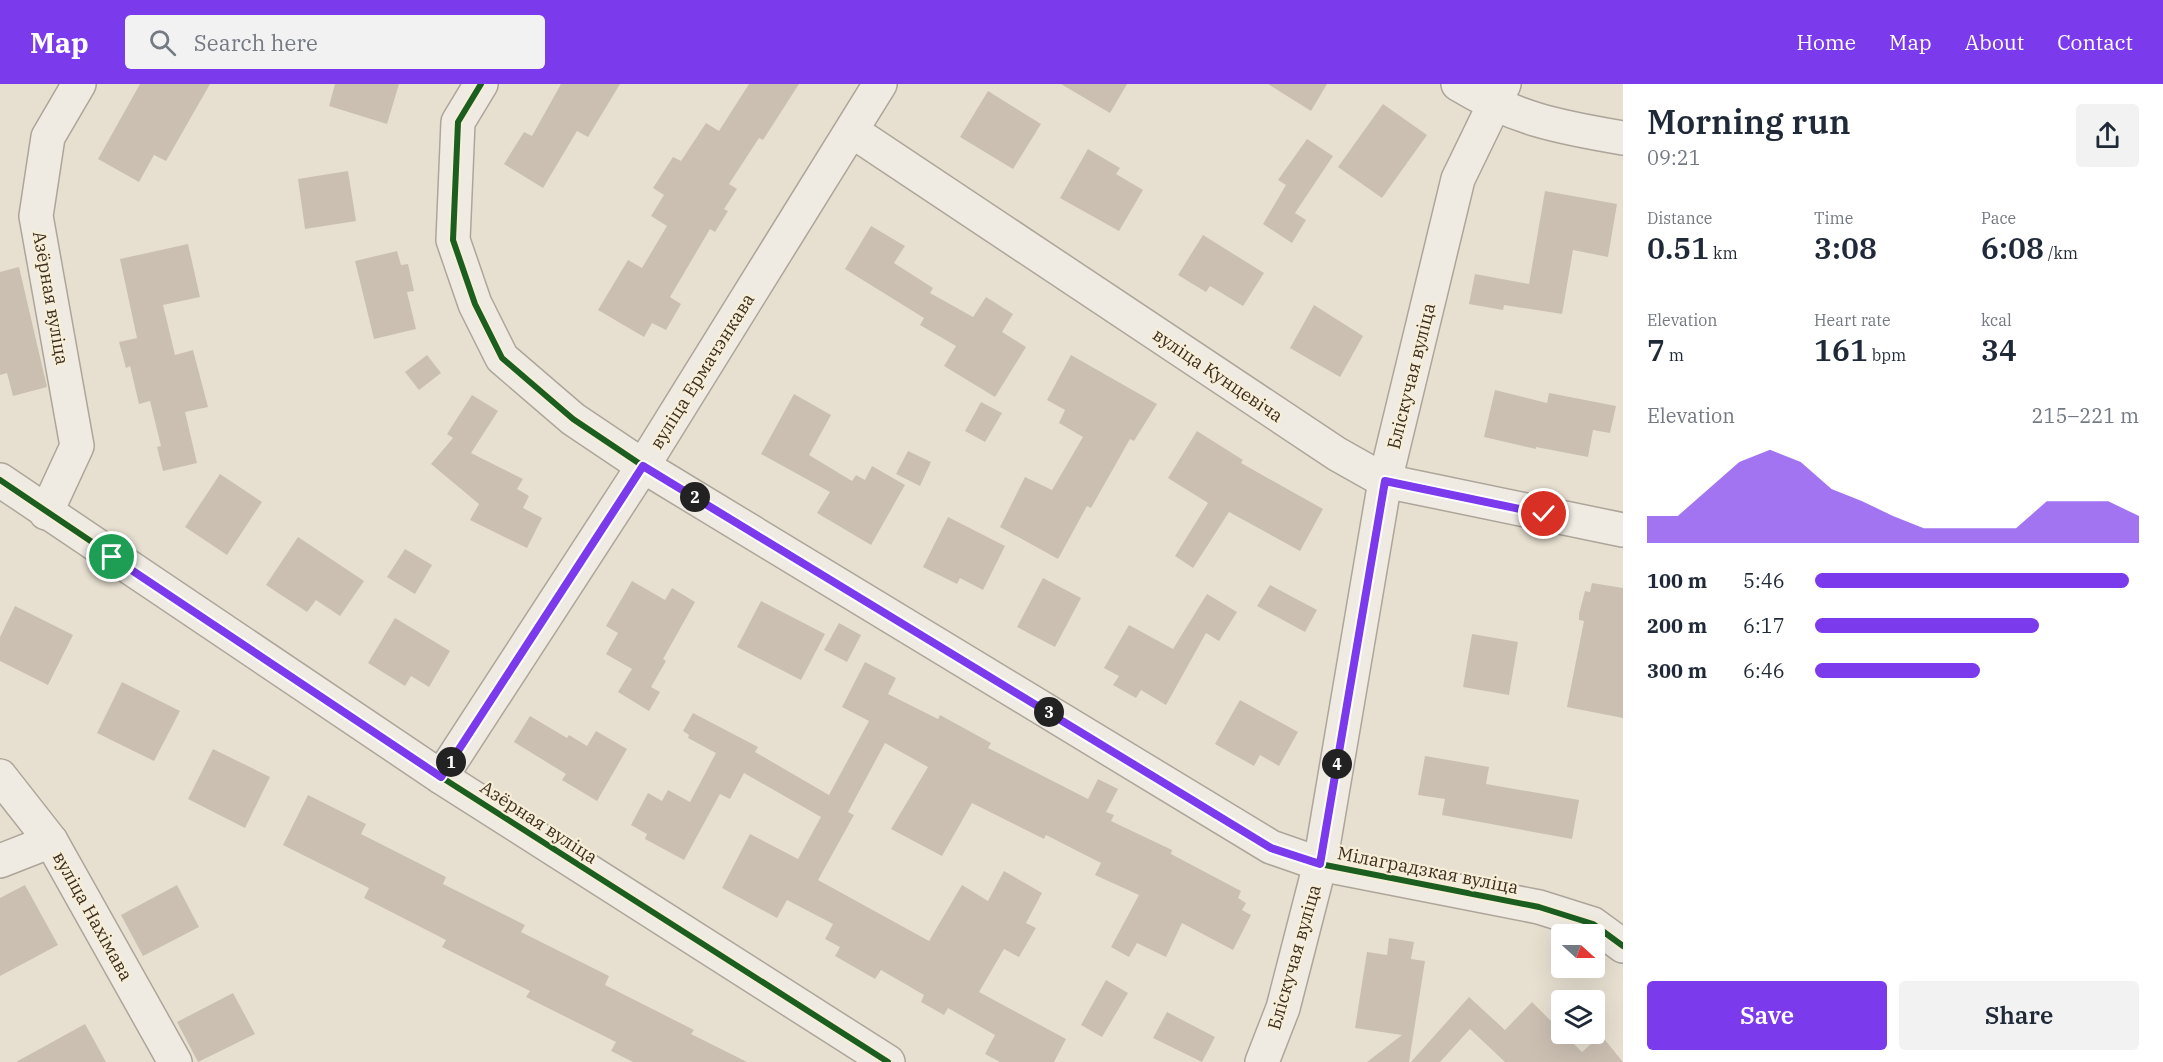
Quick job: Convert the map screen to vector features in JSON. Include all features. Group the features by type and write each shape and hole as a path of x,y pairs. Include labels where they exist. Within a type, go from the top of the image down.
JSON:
{"street":[{"name":"Азёрная вуліца","path":"46,513 77,446 36,216 48,137 79,84"},
{"name":"Мілаградзкая вуліца","path":"481,84 458,122 453,240 475,304 502,358 573,419 643,466 1271,848 1320,864 1539,907 1593,924 1623,946"},
{"name":"вуліца Ермачэнкава","path":"441,777 643,466 880,84"},
{"path":"1458,84 1498,94 1550,125 1623,138"},
{"name":"Бліскучая вуліца","path":"1262,1062 1283,1008 1320,864 1385,481 1458,179 1498,94"},
{"name":"вуліца Кунцевіча","path":"852,131 1337,454 1385,481 1623,530"},
{"name":"Азёрная вуліца","path":"0,480 441,777 888,1062"},
{"name":"вуліца Нахімава","path":"0,776 51,841 175,1062"},
{"path":"0,861 51,841"}],"building":[{"path":"140,84 210,84 166,161 154,155 139,182 98,159"},
{"path":"335,84 399,84 387,124 329,106"},
{"path":"561,84 620,84 588,137 577,131 543,188 504,164 524,132 532,136"},
{"path":"749,84 799,84 763,140 759,138 729,184 737,189 724,209 728,211 715,232 710,229 670,297 681,304 666,330 652,323 644,337 598,310 628,260 642,268 667,226 651,216 664,195 653,188 673,157 681,161 706,123 719,131"},
{"path":"1061,84 1127,84 1110,113"},
{"path":"1268,84 1327,84 1311,111"},
{"path":"988,91 1041,124 1013,169 960,137"},
{"path":"1383,104 1427,135 1382,198 1338,167"},
{"path":"1307,139 1333,156 1295,213 1306,220 1292,243 1263,224 1286,185 1278,180"},
{"path":"1088,149 1120,168 1116,174 1143,190 1119,231 1060,198"},
{"path":"348,171 356,221 305,229 298,179"},
{"path":"1545,191 1617,204 1608,257 1573,250 1562,314 1504,305 1503,310 1469,304 1475,274 1529,284"},
{"path":"871,226 905,246 894,263 933,288 930,293 973,317 986,297 1013,314 1002,332 1026,347 995,397 944,366 956,346 920,325 924,318 845,269"},
{"path":"1203,235 1264,273 1243,306 1210,286 1206,292 1178,275"},
{"path":"188,244 200,297 163,305 175,355 193,350 208,407 185,412 197,463 163,471 157,447 161,446 150,401 139,404 130,366 126,368 119,342 137,338 120,259"},
{"path":"397,251 401,265 408,264 414,291 407,292 416,329 374,339 355,261"},
{"path":"19,267 47,387 13,396 7,373 0,375 0,272"},
{"path":"1314,305 1363,336 1340,377 1290,348"},
{"path":"427,355 441,373 419,390 405,372"},
{"path":"1071,355 1157,404 1134,441 1130,439 1091,508 1087,506 1058,559 1000,527 1025,477 1052,490 1083,437 1059,423 1065,410 1047,400"},
{"path":"1495,390 1547,403 1549,393 1616,406 1610,433 1593,430 1588,457 1536,447 1536,449 1484,437"},
{"path":"794,394 831,415 809,455 852,481 856,475 865,480 872,466 905,485 871,545 817,513 830,492 761,454"},
{"path":"472,395 498,411 471,453 523,479 517,489 529,496 523,508 542,518 527,548 470,520 479,504 431,464 453,438 447,434"},
{"path":"981,402 1002,413 985,442 965,431"},
{"path":"1197,431 1243,460 1241,463 1323,509 1300,551 1229,512 1193,568 1175,556 1208,503 1168,478"},
{"path":"908,451 931,462 920,486 896,474"},
{"path":"220,474 262,502 227,555 185,527"},
{"path":"948,517 1005,546 983,590 960,578 957,584 923,567"},
{"path":"298,537 364,581 340,616 316,600 307,612 266,585"},
{"path":"405,549 432,565 415,594 387,577"},
{"path":"1043,578 1081,598 1055,647 1017,627"},
{"path":"632,581 665,600 672,588 695,602 663,659 666,661 651,687 660,692 649,711 618,692 632,669 606,654 618,633 606,626"},
{"path":"1592,583 1623,588 1623,718 1567,707 1584,621 1579,620 1579,614 1585,591 1590,592"},
{"path":"1270,585 1317,610 1305,632 1257,606"},
{"path":"1207,594 1237,612 1219,641 1206,633 1166,705 1141,690 1136,698 1113,685 1119,676 1104,668 1129,625 1173,649"},
{"path":"761,601 825,634 801,680 737,647"},
{"path":"15,606 73,635 48,685 0,661 0,637"},
{"path":"395,618 450,651 429,687 411,676 405,686 368,663"},
{"path":"839,623 861,635 847,662 824,650"},
{"path":"1472,634 1518,642 1509,695 1463,687"},
{"path":"865,662 896,678 888,694 938,719 940,715 991,743 988,748 1088,799 1098,779 1118,789 1106,812 1114,815 1111,821 1172,850 1171,854 1241,891 1238,898 1246,903 1242,910 1251,915 1233,950 1182,923 1166,957 1137,943 1129,957 1111,947 1139,895 1095,875 1101,863 1046,835 1044,839 972,803 942,856 891,829 928,767 885,743 848,812 854,815 818,880 929,941 962,885 988,901 1004,871 1042,893 1026,923 1036,928 1019,957 1004,949 979,992 1066,1039 1054,1062 1000,1062 985,1054 995,1035 948,1008 944,1015 921,1002 924,995 881,970 875,979 835,956 840,947 825,939 833,924 787,900 777,918 722,888 750,834 798,859 821,817 744,773 730,799 720,794 684,860 645,839 647,834 631,825 648,793 662,801 668,790 690,802 716,753 688,738 689,735 683,731 693,713 758,747 755,752 829,795 869,721 842,707"},
{"path":"122,682 180,711 154,761 97,733"},
{"path":"1240,700 1298,732 1279,766 1260,755 1254,766 1215,744"},
{"path":"530,716 567,738 569,735 587,746 596,731 627,749 597,801 562,780 566,774 514,742"},
{"path":"213,749 270,777 245,828 188,799"},
{"path":"1425,756 1489,767 1486,784 1579,800 1572,839 1442,815 1445,799 1418,795"},
{"path":"308,795 366,824 361,834 446,877 443,884 525,925 521,932 609,976 605,985 694,1030 691,1034 747,1062 633,1062 611,1051 616,1042 526,997 530,991 442,947 446,940 364,898 369,888 283,845"},
{"path":"25,885 58,945 0,976 0,898"},
{"path":"177,885 199,927 143,956 121,915"},
{"path":"1389,938 1414,942 1411,959 1425,961 1409,1062 1367,1062 1402,1035 1355,1028 1367,952 1387,955"},
{"path":"1106,980 1128,993 1102,1037 1081,1025"},
{"path":"233,993 255,1034 198,1062 177,1022"},
{"path":"1469,997 1505,1030 1532,1002 1551,1021 1551,1044 1574,1044 1582,1052 1591,1044 1605,1044 1605,1040 1623,1062 1505,1062 1470,1029 1440,1062 1411,1062"},
{"path":"1167,1012 1215,1037 1202,1062 1153,1038"},
{"path":"85,1024 106,1062 16,1062"}],"cycle path":[{"path":"481,84 458,122 453,240 475,304 502,358 573,419 643,466 1271,847 1320,864 1539,907 1593,924 1623,946"},
{"path":"0,480 441,777 888,1062"}],"route":[{"path":"112,557 441,777 643,466 1271,848 1320,864 1385,481 1544,514"}]}
